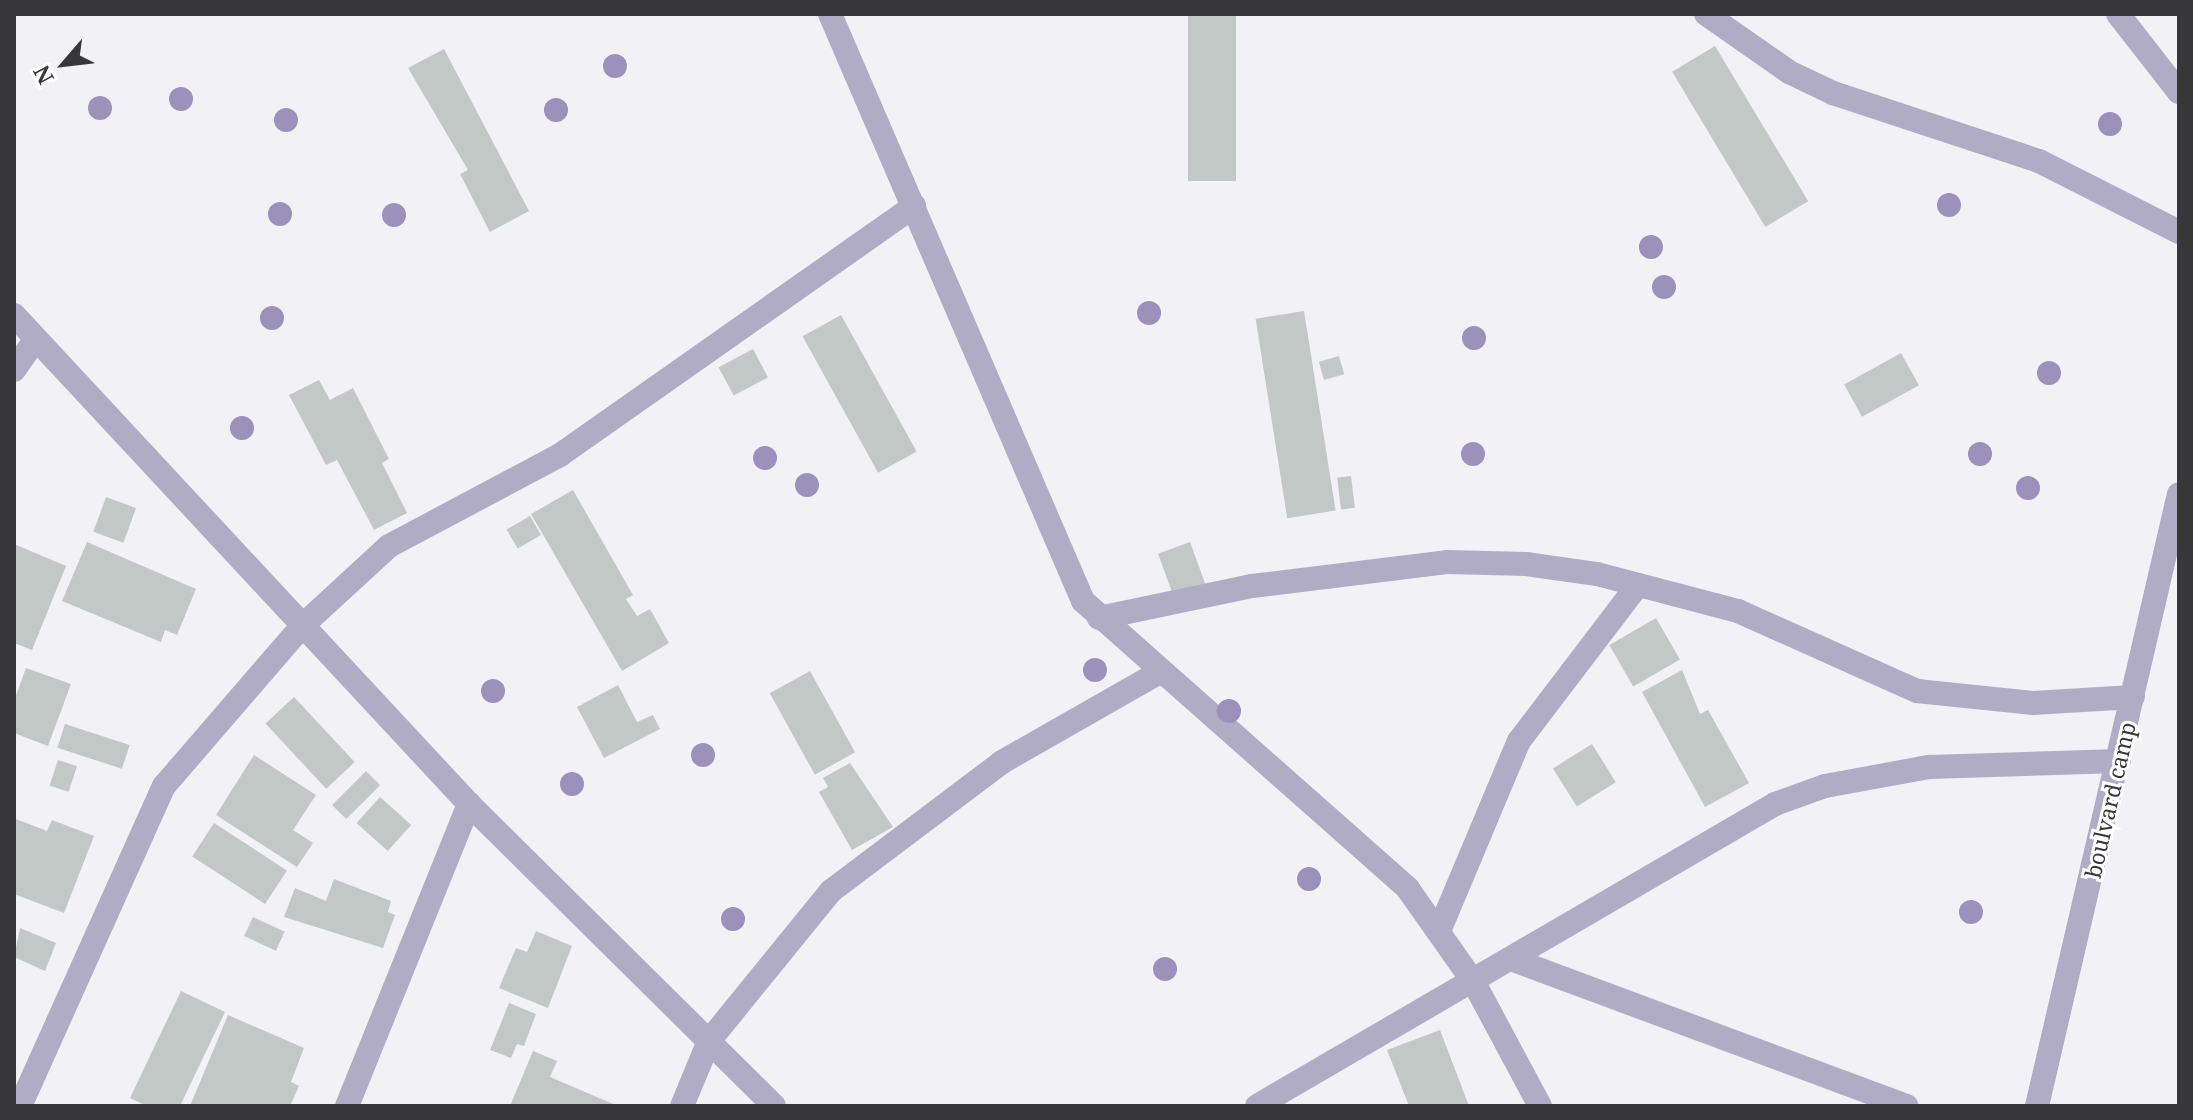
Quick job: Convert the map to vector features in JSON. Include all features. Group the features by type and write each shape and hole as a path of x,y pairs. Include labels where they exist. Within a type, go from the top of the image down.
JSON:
{"street":[{"path":"830,14 1073,584 1099,618 1408,889 1473,981 1540,1106"},
{"path":"1706,14 1789,72 1833,93 2039,161 2179,232"},
{"path":"2118,14 2179,92"},
{"path":"20,1106 164,786 302,626 389,546 560,455 914,206"},
{"path":"14,315 469,804 774,1106"},
{"path":"14,370 35,340"},
{"name":"boulvard camp","path":"2037,1106 2179,494"},
{"path":"1099,618 1252,586 1447,562 1526,564 1638,585 1738,611 1917,691 2033,703 2133,697"},
{"path":"1439,931 1519,741 1638,585"},
{"path":"682,1106 709,1041 831,891 1002,762 1160,672"},
{"path":"1257,1106 1511,959 1682,854 1775,804 1825,786 1929,767 2119,761"},
{"path":"347,1106 469,804"},
{"path":"1511,959 1907,1106"}],"building":[{"path":"1188,14 1236,14 1236,181 1188,181"},
{"path":"1715,46 1808,201 1765,227 1672,72"},
{"path":"444,49 529,211 490,232 460,174 468,170 408,68"},
{"path":"1304,311 1336,511 1287,518 1256,319"},
{"path":"841,315 917,451 878,473 803,336"},
{"path":"753,349 768,377 734,396 719,367"},
{"path":"1901,353 1919,385 1862,417 1844,385"},
{"path":"1339,356 1344,374 1324,380 1319,362"},
{"path":"319,380 330,400 353,388 389,459 382,463 407,513 374,530 337,460 326,465 289,395"},
{"path":"1351,476 1355,508 1341,509 1337,478"},
{"path":"573,490 633,595 626,599 637,616 650,609 669,643 622,671 531,514"},
{"path":"106,497 136,508 123,543 93,532"},
{"path":"530,516 541,535 518,549 507,530"},
{"path":"87,542 196,589 177,635 165,630 161,642 62,601"},
{"path":"1190,542 1206,586 1174,598 1158,554"},
{"path":"14,544 66,566 32,650 14,643"},
{"path":"1656,618 1680,660 1633,687 1609,645"},
{"path":"26,668 71,684 48,746 14,733 14,701"},
{"path":"1682,670 1700,714 1708,710 1749,783 1705,807 1642,692"},
{"path":"810,671 855,752 815,775 770,693"},
{"path":"618,685 637,722 653,715 660,729 604,758 577,707"},
{"path":"294,697 355,762 326,789 265,724"},
{"path":"65,724 130,745 122,769 57,748"},
{"path":"1592,744 1616,782 1577,807 1553,768"},
{"path":"254,755 316,795 293,830 313,843 297,867 216,815"},
{"path":"58,760 77,766 69,792 50,786"},
{"path":"850,763 893,827 852,850 819,792 828,787 823,778"},
{"path":"366,771 380,785 346,819 332,805"},
{"path":"380,797 411,825 388,851 357,823"},
{"path":"16,819 47,831 52,820 94,836 64,913 14,894"},
{"path":"214,823 287,870 265,904 192,857"},
{"path":"334,879 391,901 388,912 395,915 383,948 284,917 295,888 326,901"},
{"path":"253,917 285,932 276,951 244,936"},
{"path":"20,928 56,943 45,971 14,957"},
{"path":"536,931 572,946 548,1008 499,988 516,948 527,952"},
{"path":"181,991 225,1012 180,1106 147,1106 130,1098"},
{"path":"509,1003 536,1014 524,1046 517,1044 511,1058 490,1050"},
{"path":"228,1015 304,1048 291,1082 299,1086 290,1106 190,1106"},
{"path":"1440,1030 1469,1106 1409,1106 1387,1050"},
{"path":"533,1051 557,1061 550,1077 618,1106 510,1106"}]}
